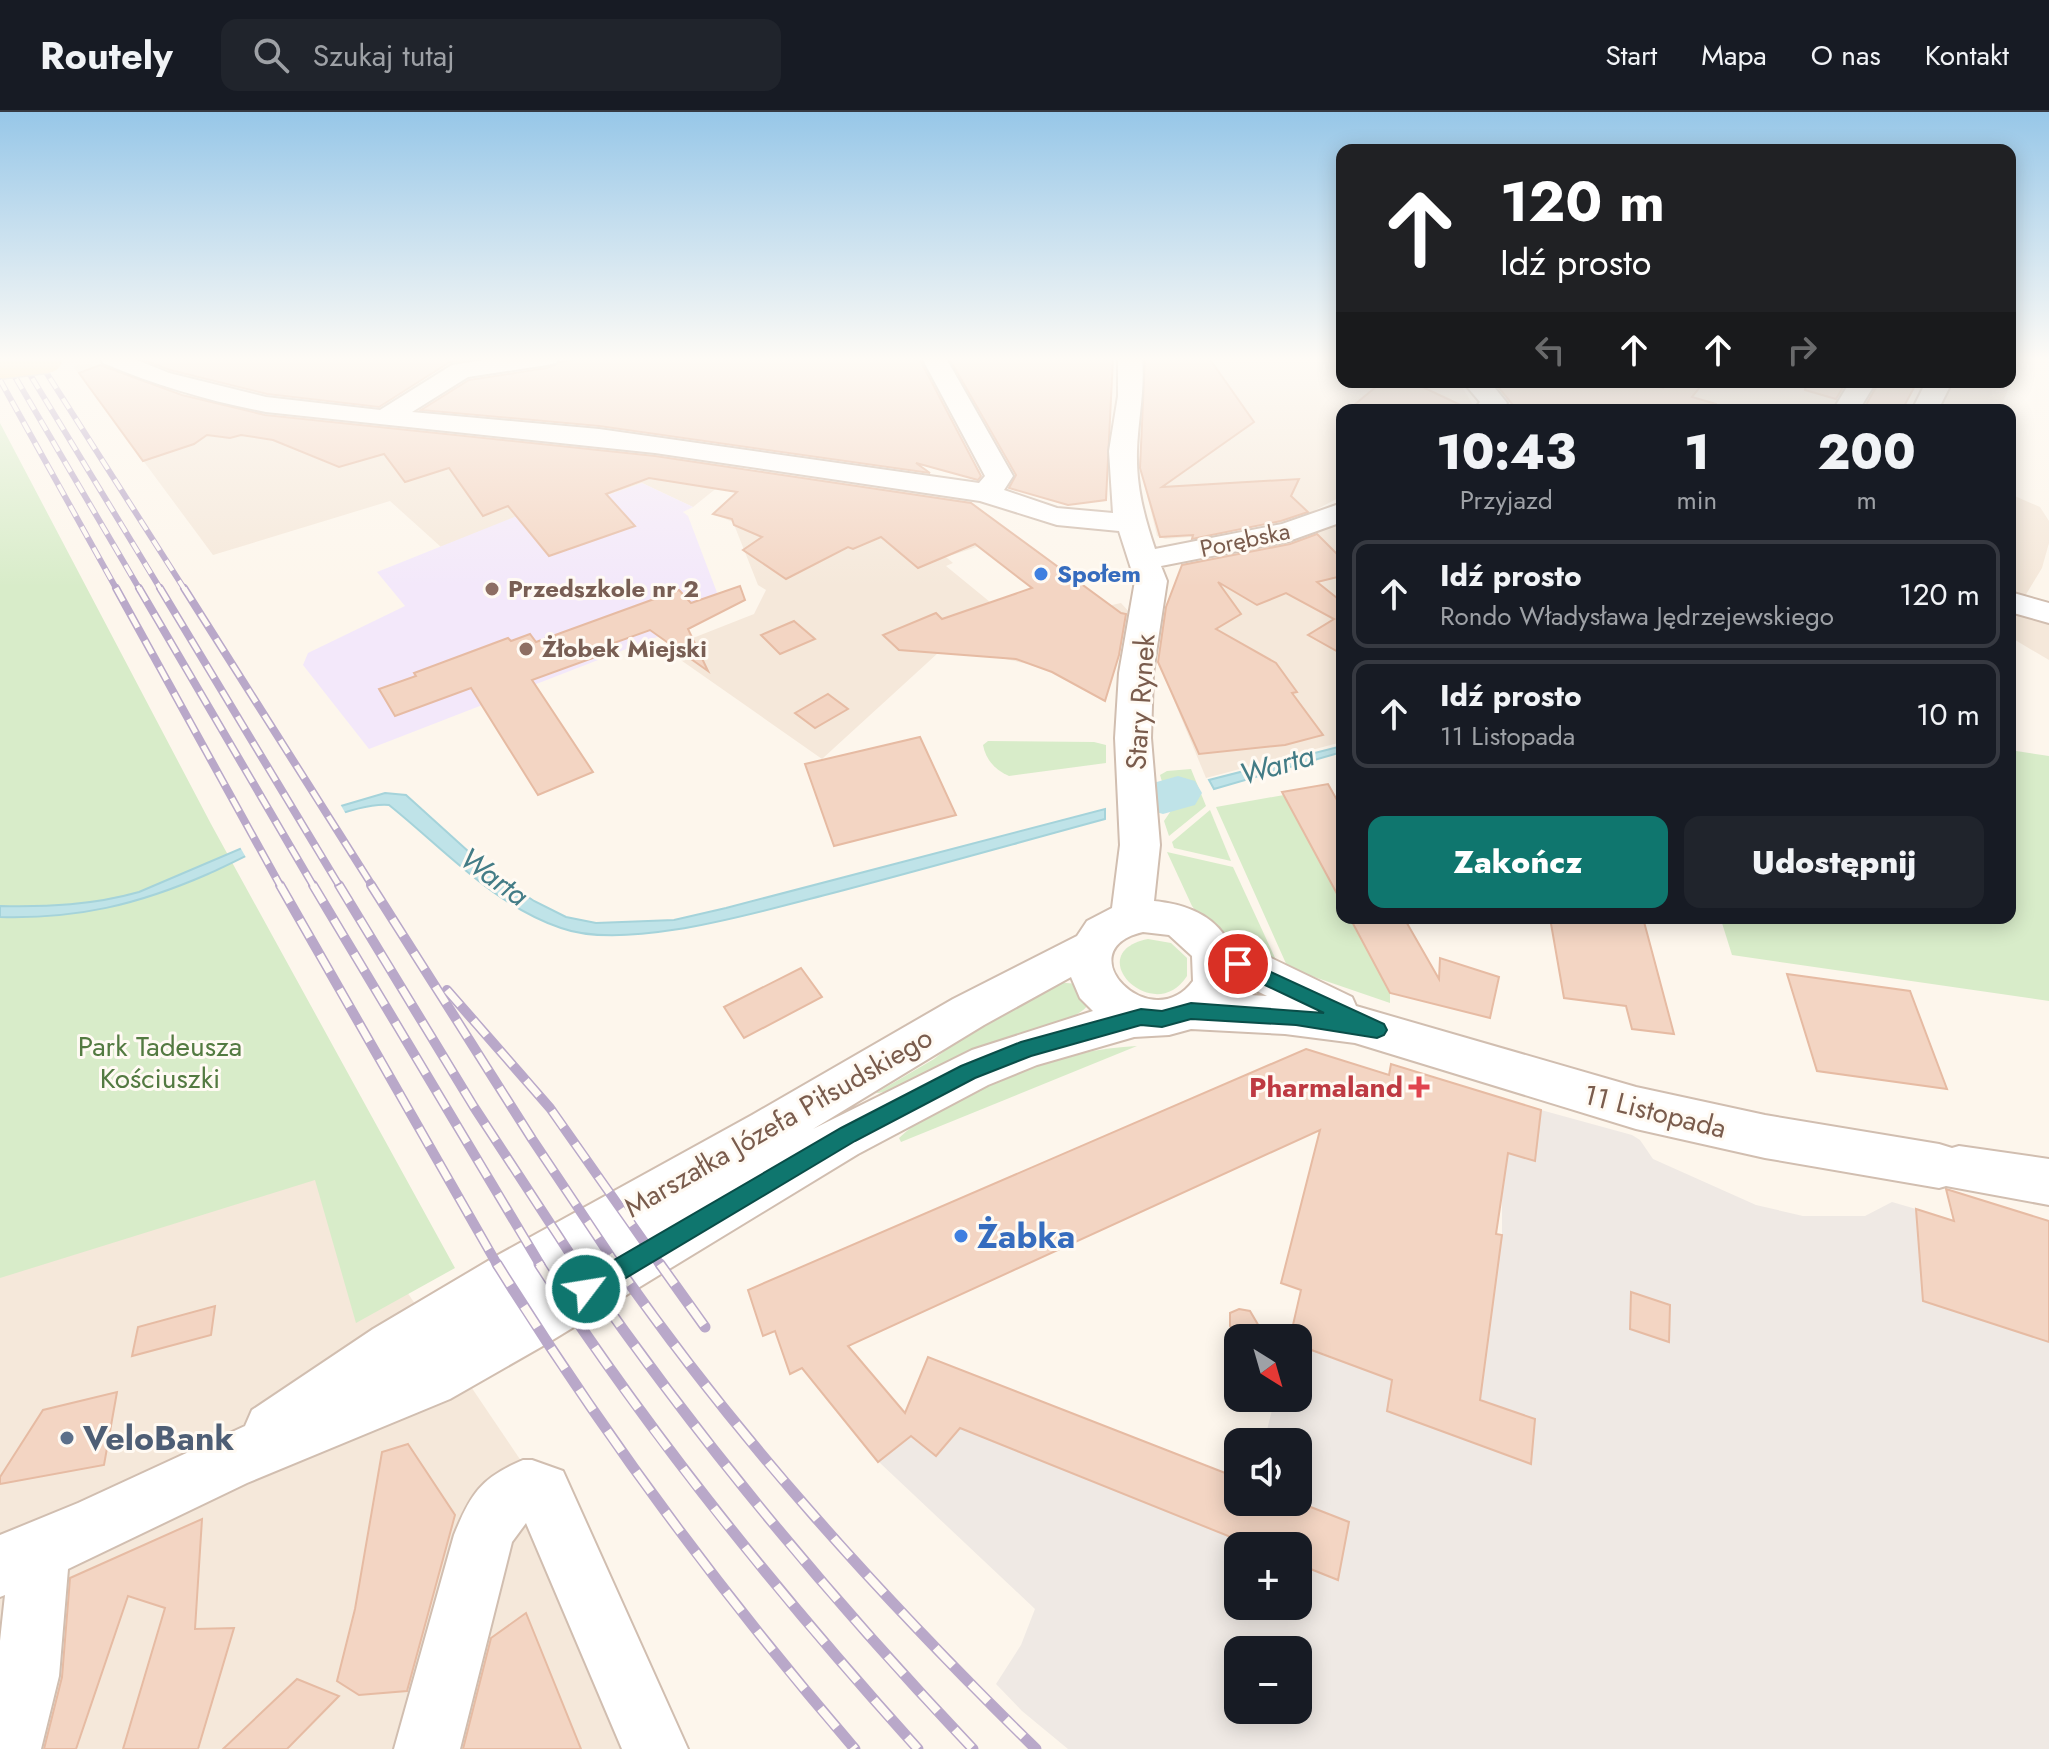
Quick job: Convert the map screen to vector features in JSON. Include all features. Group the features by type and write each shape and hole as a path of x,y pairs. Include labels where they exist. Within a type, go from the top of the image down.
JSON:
{"street":[{"path":"579,434 987,493 1048,517 1079,522 1130,522"},
{"path":"976,434 999,476 987,493"},
{"name":"Stary Rynek","path":"1125,434 1125,504 1151,581 1136,673 1133,738 1136,867 1201,938"},
{"name":"Porębska","path":"1145,560 1289,532 1336,514"},
{"path":"2016,604 2049,613"},
{"path":"947,1023 1136,867"},
{"name":"11 Listopada","path":"1136,867 1156,917 1377,1030"},
{"name":"Marszałka Józefa Piłsudskiego","path":"13,1555 143,1504 229,1461 350,1416 458,1365 836,1116 947,1023 1091,948 1136,867"},
{"path":"1191,1011 1211,992 1217,963 1201,938"},
{"path":"1091,948 1090,974 1103,998 1120,1010 1141,1017"},
{"name":"11 Listopada","path":"1191,1011 1296,1017 1377,1030 1678,1119 1766,1138 2049,1182"},
{"name":"Marszałka Józefa Piłsudskiego","path":"836,1116 999,1059 1141,1017 1162,1019 1191,1011"},
{"path":"427,1749 484,1535 495,1513 510,1498 527,1489 542,1492 655,1749"},
{"path":"8,1749 21,1712 28,1678 13,1555"}],"shaded area":[{"path":"124,434 530,434 744,466 693,507 642,483 525,524 517,517 441,547 390,501 213,555"},
{"path":"1144,434 1336,434 1336,499 1308,514 1216,535 1165,539 1157,536 1139,462"},
{"path":"763,468 973,501 961,522 989,543 946,557 953,563 946,566 990,602 1027,624 1121,603 1131,614 1106,699 1055,673 1028,664 996,657 938,653 822,759 665,649 754,614 766,590 758,585 733,522 713,514"},
{"path":"642,483 693,507 683,512 688,516 724,611 369,749 303,665 308,653 405,606 377,572 517,516 525,524"},
{"path":"2016,497 2040,507 2049,521 2049,543 2042,568 2025,596 2016,593"},
{"path":"1336,526 1336,744 1206,778 1161,669 1160,623 1179,573 1198,563"},
{"path":"2016,614 2049,623 2049,660 2016,641"},
{"path":"1541,1110 1632,1135 1640,1140 1653,1159 1756,1205 1803,1216 1865,1216 1892,1202 1916,1209 1923,1301 2049,1342 2049,1749 1068,1749 1022,1711 996,1684 1021,1645 1035,1609 879,1462 911,1436 936,1456 949,1440 936,1418 1224,1534 1224,1620 1312,1620 1312,1570 1338,1580 1349,1522 1312,1507 1312,1428 1268,1428 1272,1412 1312,1412 1312,1350 1392,1380 1387,1411 1531,1464 1535,1419 1480,1400 1502,1235 1502,1194 1508,1153 1535,1161"},
{"path":"322,1166 542,1492 655,1749 0,1749 0,1267"}],"green space":[{"name":"Park Tadeusza Kościuszki","path":"0,434 6,434 211,824 455,1268 356,1323 315,1180 0,1278"},
{"path":"988,741 1094,742 1106,745 1106,763 1009,776 995,768 989,760 983,745"},
{"path":"2016,751 2049,756 2049,1001 1732,955 1722,924 2016,924"},
{"path":"1191,769 1206,806 1169,836 1164,821 1177,802 1173,790 1164,788 1160,775 1167,771"},
{"path":"1284,795 1336,892 1336,924 1353,924 1390,993 1390,1003 1288,968 1216,807"},
{"path":"1210,810 1231,861 1174,848 1172,842"},
{"path":"1167,852 1233,867 1282,973 1206,924 1192,906"},
{"path":"1148,939 1171,943 1187,958 1187,976 1173,990 1157,994 1142,991 1129,982 1121,971 1120,958 1129,947"},
{"path":"1055,982 1078,984 1090,1003 1059,1023 995,1042 914,1080 876,1093 934,1059 1003,1006"},
{"path":"1137,1046 901,1142 899,1138 949,1103 1010,1074 1076,1054"}],"water":[{"path":"1336,748 1336,754 1214,789 1209,780"},
{"path":"385,793 406,795 490,871 534,901 566,917 596,923 674,920 1105,809 1105,819 732,919 621,935 589,934 536,918 470,874 389,805 370,806 324,820 208,874 131,902 55,915 0,917 0,906 70,904 139,892 341,806"}],"pier":[{"path":"339,802 347,816 248,861 240,847"}],"building":[{"path":"124,434 449,434 655,456 971,503 1126,614 1119,655 1105,701 1052,672 1016,659 899,650 883,635 936,613 942,619 1032,588 975,544 918,568 881,537 853,549 848,547 786,579 743,550 762,537 734,525 732,519 713,514 737,492 649,478 606,494 635,526 549,556 508,506 483,516 449,468 405,482 384,454 339,467 273,440 241,435 230,438 207,435 194,444 143,461"},
{"path":"658,434 959,434 981,476 978,480 916,463 930,473"},
{"path":"993,434 1109,434 1106,500 1068,505 1009,488 1016,475"},
{"path":"1142,434 1236,434 1162,487 1299,479 1291,496 1308,512 1281,521 1192,539 1193,535 1160,537 1140,468"},
{"path":"1317,534 1336,553 1336,577 1317,582 1336,597 1336,651 1308,635 1334,619 1286,593 1257,605 1218,582 1241,614 1216,629 1276,663 1297,692 1292,693 1323,735 1285,745 1199,754 1158,662 1166,607 1182,565 1290,544"},
{"path":"740,586 745,600 688,629 708,671 650,630 597,649 601,655 532,680 593,772 538,795 471,688 395,716 379,689 508,638 511,641 530,634 536,642 679,590 691,603"},
{"path":"794,621 815,639 780,654 761,635"},
{"path":"828,694 848,709 815,728 795,713"},
{"path":"920,737 956,815 834,846 805,764"},
{"path":"1328,784 1336,798 1336,892 1282,792"},
{"path":"1353,924 1407,924 1439,979 1440,958 1499,977 1490,1018 1390,993"},
{"path":"1551,924 1645,924 1674,1034 1632,1029 1626,1006 1564,998"},
{"path":"801,968 822,997 744,1038 724,1007"},
{"path":"1787,974 1910,991 1947,1089 1817,1071"},
{"path":"1306,1049 1389,1075 1391,1064 1541,1110 1535,1161 1508,1153 1496,1234 1502,1235 1480,1400 1535,1419 1531,1464 1387,1411 1392,1380 1312,1350 1312,1324 1293,1324 1301,1290 1281,1283 1320,1130 848,1346 905,1413 928,1357 1224,1473 1224,1516 1312,1516 1312,1507 1349,1522 1338,1580 1312,1570 1312,1532 1224,1534 960,1428 936,1456 911,1436 878,1462 802,1368 790,1374 775,1331 763,1336 748,1290"},
{"path":"1946,1189 2049,1221 2049,1342 1923,1301 1916,1209 1954,1221"},
{"path":"1631,1292 1670,1305 1669,1342 1630,1329"},
{"path":"215,1306 211,1335 132,1356 138,1327"},
{"path":"1239,1309 1250,1311 1258,1324 1230,1324 1230,1313"},
{"name":"VeloBank","path":"117,1392 104,1465 0,1484 0,1477 43,1410"},
{"path":"408,1444 455,1515 407,1691 359,1695 337,1681 355,1609 382,1452"},
{"path":"202,1519 195,1629 234,1628 198,1749 123,1749 165,1608 128,1596 76,1749 44,1749 62,1677 70,1578"},
{"path":"526,1613 581,1749 463,1749 491,1638"},
{"path":"297,1679 339,1696 287,1749 223,1749"}],"waterway":[{"name":"Warta","path":"1163,797 1178,793"}],"railway":[{"path":"30,434 117,590"},
{"path":"49,434 140,590"},
{"path":"66,434 161,590"},
{"path":"86,434 185,590"},
{"path":"116,588 281,887"},
{"path":"139,588 314,887"},
{"path":"160,588 340,887"},
{"path":"184,588 373,887"},
{"path":"280,885 498,1266"},
{"path":"313,885 541,1266"},
{"path":"339,885 474,1107 578,1266"},
{"path":"371,885 532,1139 617,1266"},
{"path":"447,990 550,1108 661,1266"},
{"path":"497,1264 622,1452 667,1513 758,1633 855,1749"},
{"path":"539,1264 626,1391 719,1514 816,1633 918,1749"},
{"path":"577,1264 668,1391 765,1514 919,1692 973,1749"},
{"path":"616,1264 712,1393 814,1516 923,1635 1036,1749"},
{"path":"660,1264 705,1327"}],"place":[{"name":"Społem","path":"1041,574"},
{"name":"Przedszkole nr 2","path":"492,589"},
{"name":"Żłobek Miejski","path":"526,649"},
{"name":"Pharmaland","path":"1419,1087"},
{"name":"Żabka","path":"961,1236"},
{"name":"VeloBank","path":"67,1438"}],"route":[{"path":"586,1289 848,1135 968,1072 1028,1048 1141,1017 1162,1019 1191,1011 1296,1017 1377,1030 1238,964"}]}
